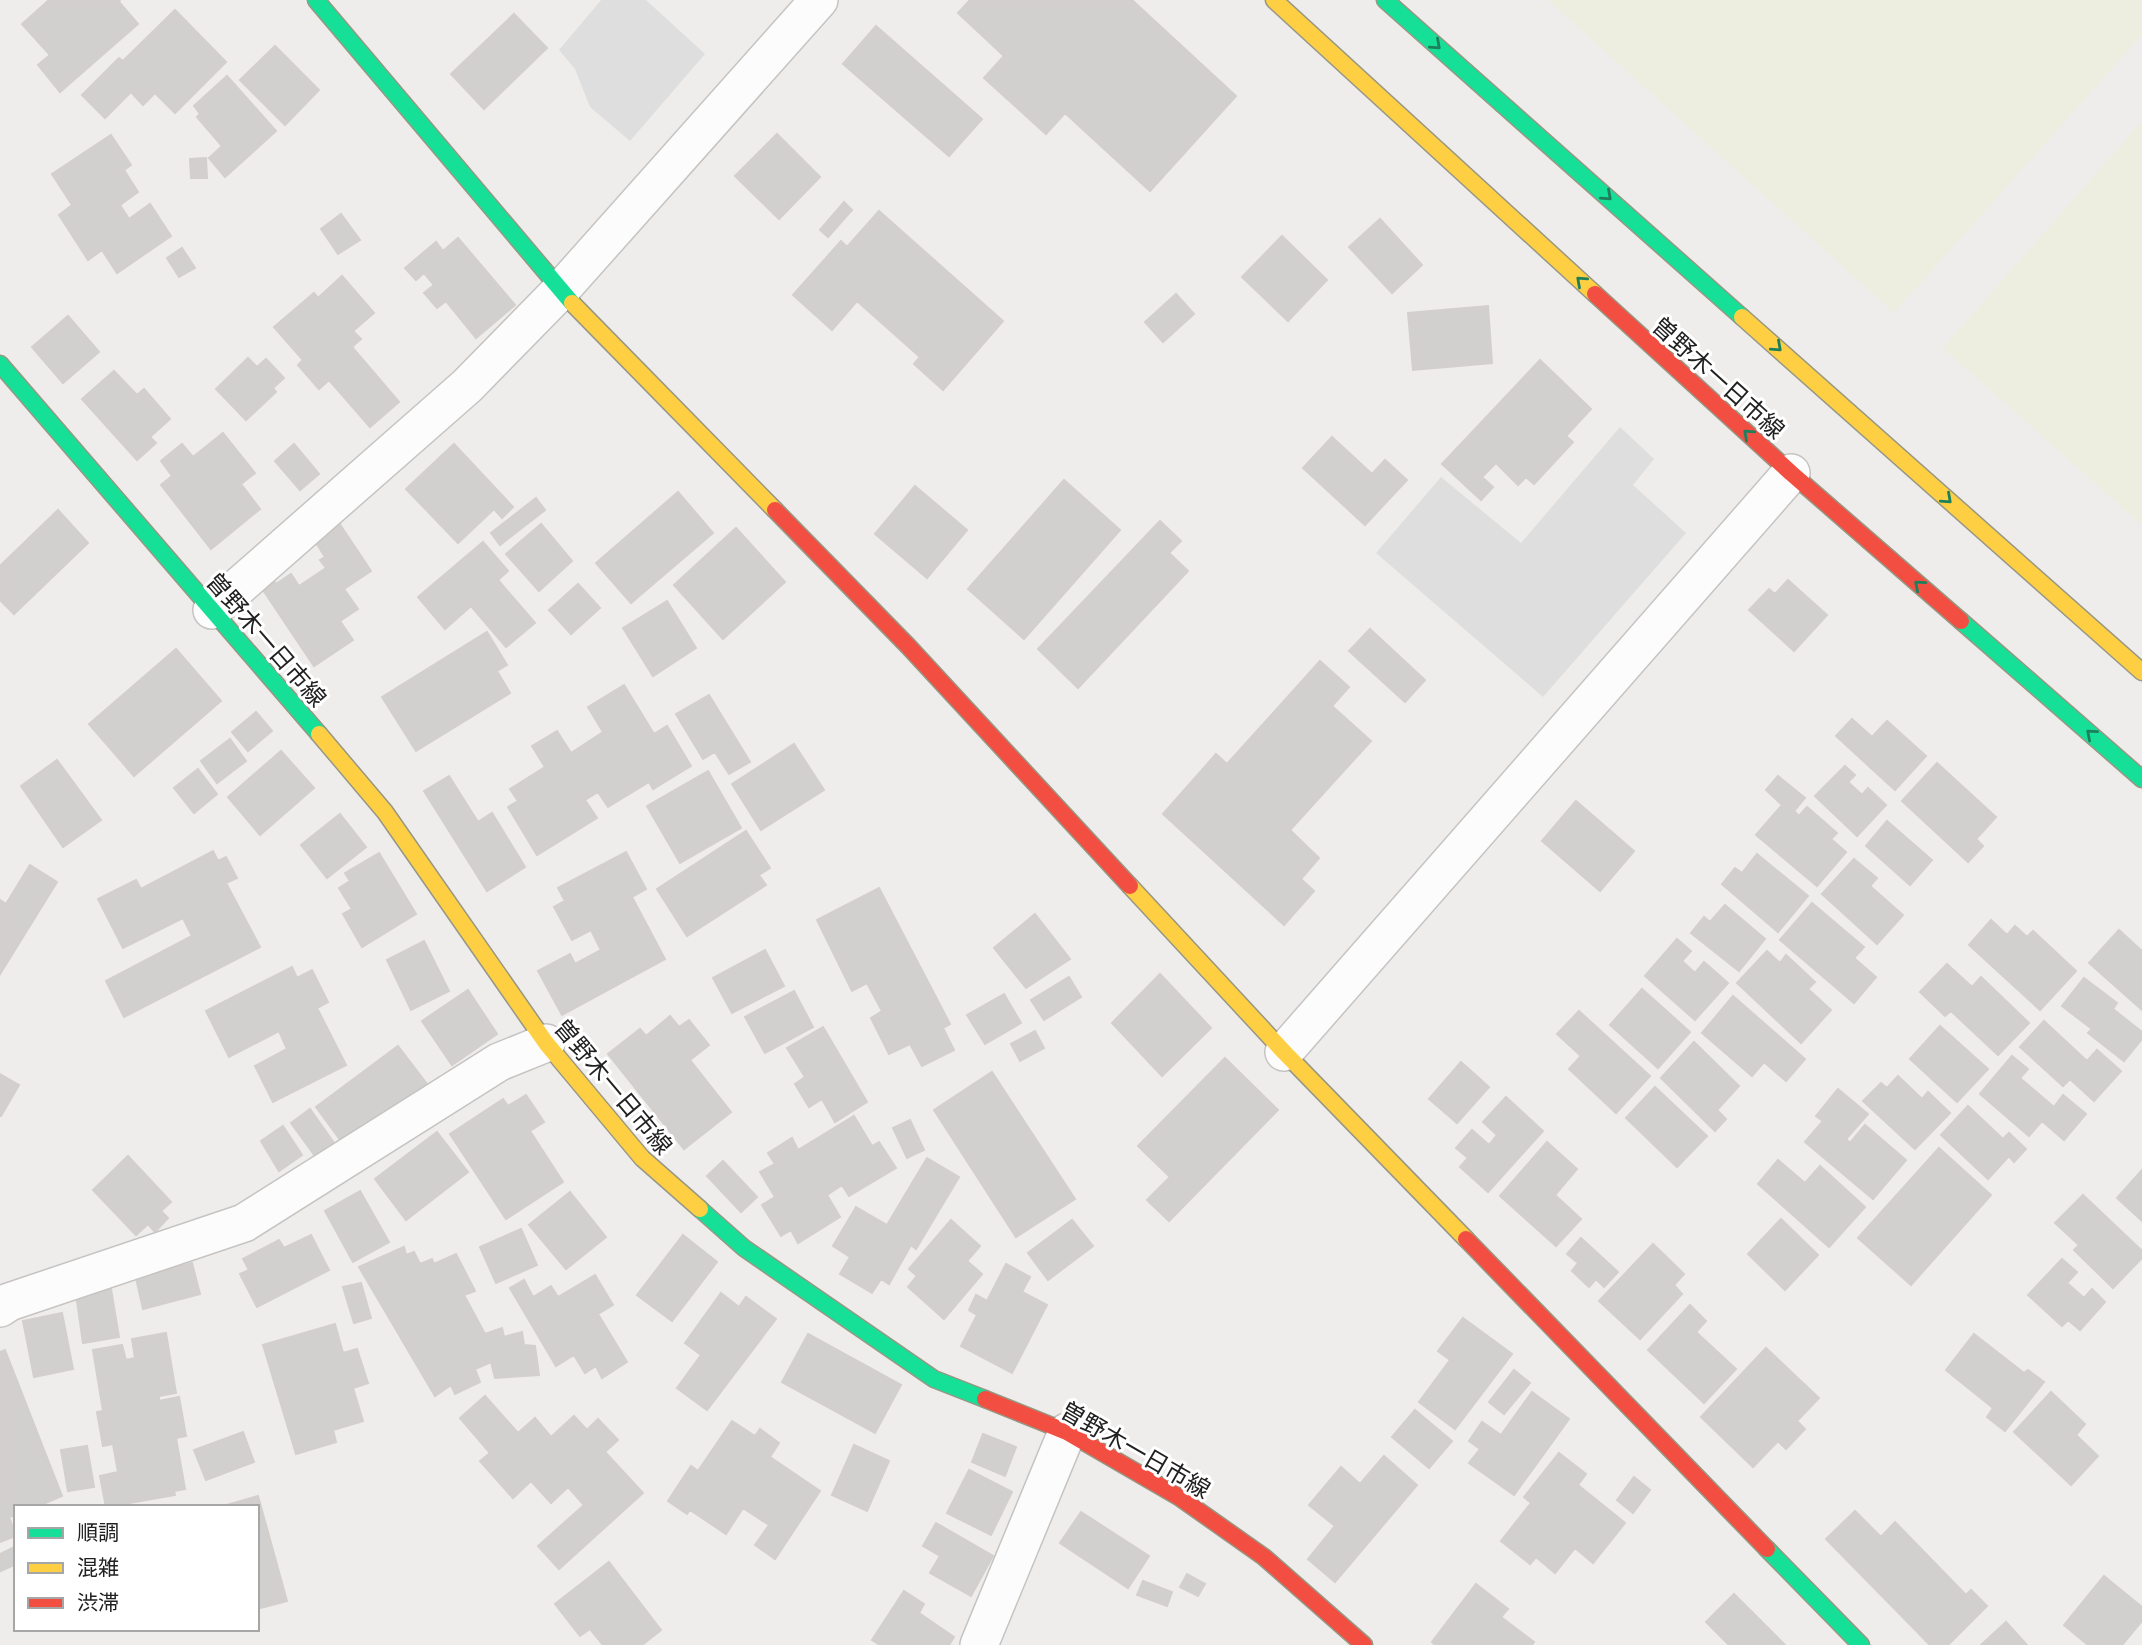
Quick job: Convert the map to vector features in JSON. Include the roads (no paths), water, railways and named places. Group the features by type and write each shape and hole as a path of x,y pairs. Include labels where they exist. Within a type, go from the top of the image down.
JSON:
{"main road":[{"path":"316,0 560,291 908,646 1284,1052 1861,1645"},
{"name":"曽野木一日市線","path":"1274,0 1791,473 2142,779"},
{"path":"1385,0 2142,672"},
{"name":"曽野木一日市線","path":"0,364 385,812 546,1043 642,1158 744,1248 934,1379 1067,1432 1179,1497 1264,1557 1364,1645"}],"street":[{"path":"212,610 467,386 560,291 820,0"},
{"path":"1284,1052 1791,473"},
{"path":"0,1308 9,1302 244,1223 499,1062 546,1043"},
{"path":"979,1645 1067,1432"}]}
